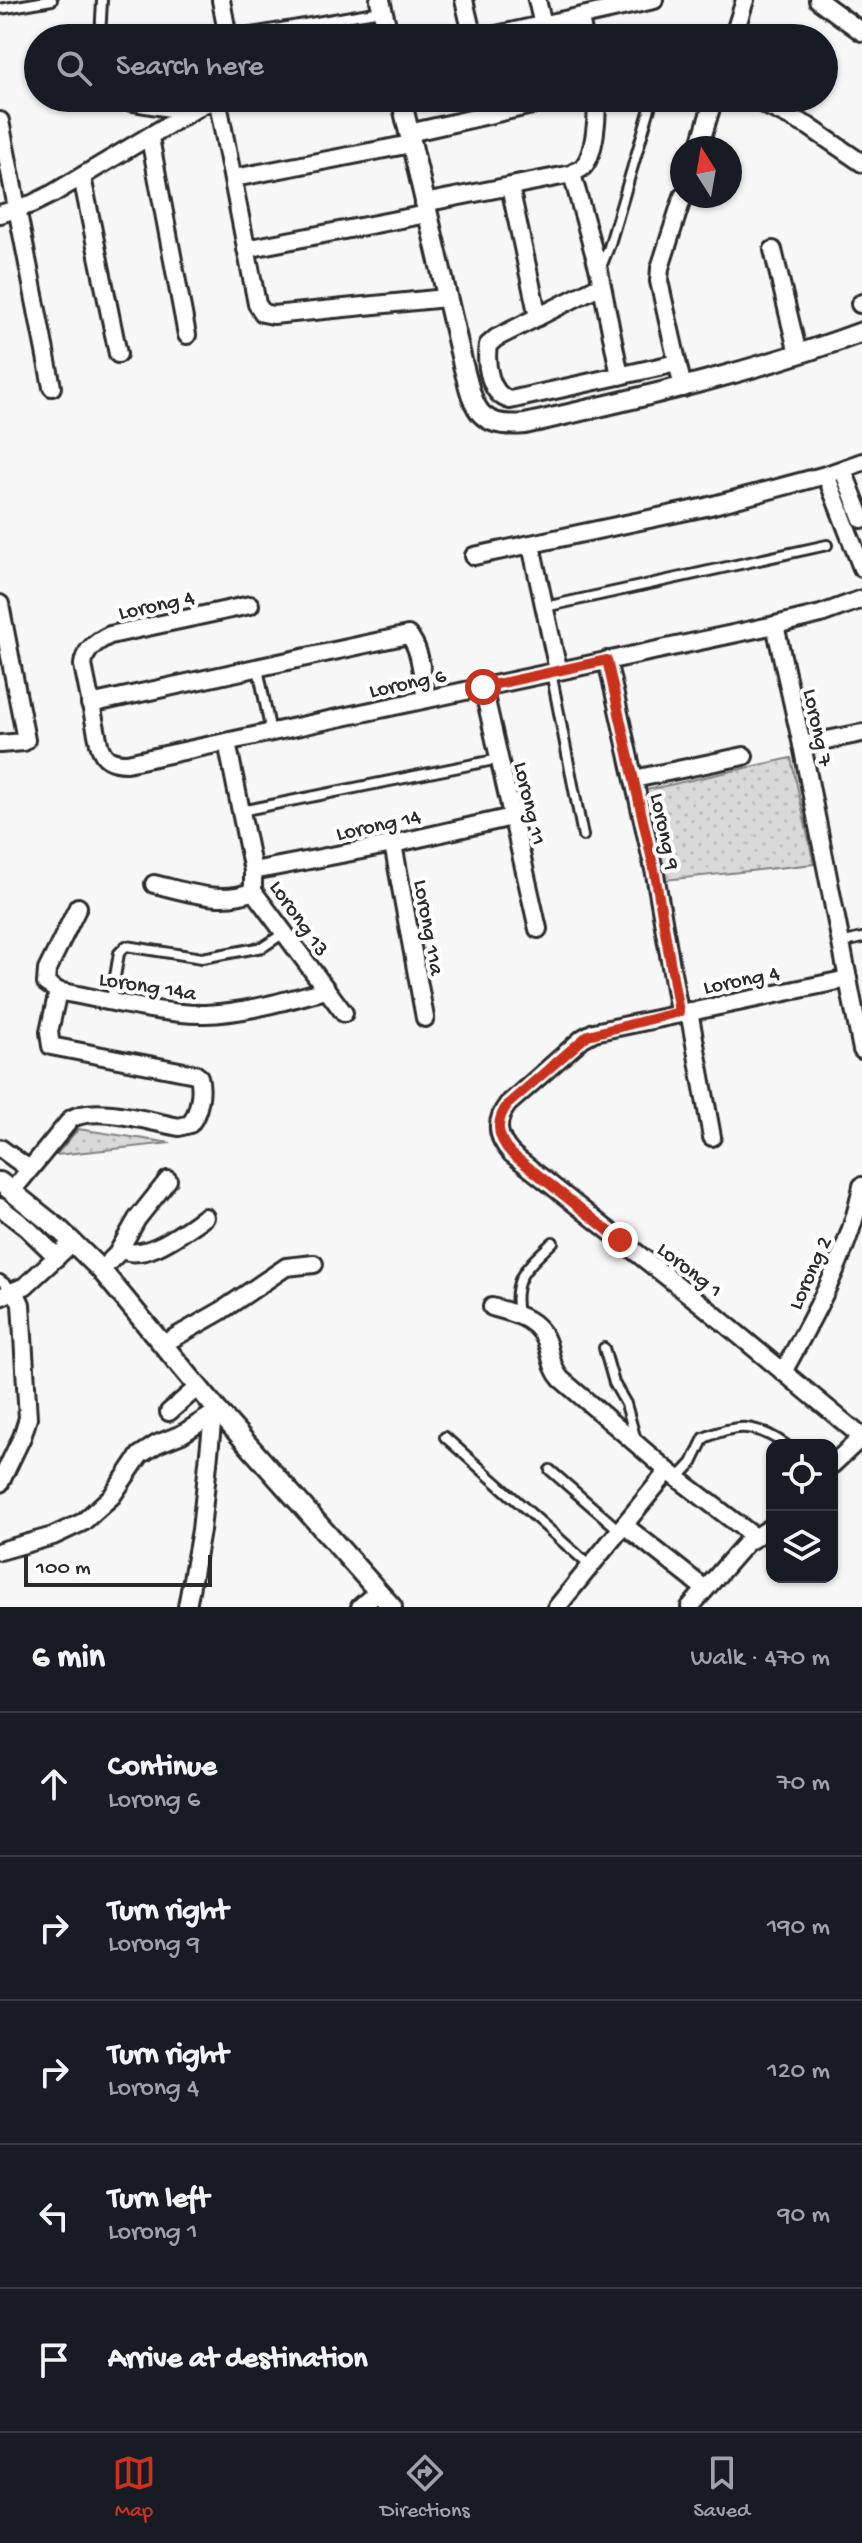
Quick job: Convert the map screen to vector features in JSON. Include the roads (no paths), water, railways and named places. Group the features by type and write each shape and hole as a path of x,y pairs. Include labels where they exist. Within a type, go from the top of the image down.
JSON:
{"street":[{"path":"221,0 226,24"},
{"path":"464,0 470,24"},
{"path":"537,0 543,24"},
{"path":"548,24 580,18 611,5 654,0"},
{"path":"737,24 745,0"},
{"path":"818,0 862,32"},
{"path":"580,18 581,24"},
{"path":"8,212 32,204 82,177 192,112"},
{"path":"221,112 257,304 263,313 273,315 446,298"},
{"path":"404,112 473,401 480,413 492,422 505,426 525,424 683,388 862,332"},
{"path":"234,178 509,112"},
{"path":"246,249 572,174 583,167 589,154 596,128 596,112"},
{"path":"703,136 710,112"},
{"path":"780,112 808,126 862,163"},
{"path":"1,130 8,212 52,387"},
{"path":"150,138 187,335"},
{"path":"572,174 600,278 620,376"},
{"path":"82,177 118,354"},
{"path":"510,187 538,317"},
{"path":"679,208 659,274 683,388"},
{"path":"773,250 798,354"},
{"path":"600,278 488,345 486,357 495,391 501,398 510,400 677,363"},
{"path":"474,556 706,507 834,473 862,462"},
{"path":"834,473 862,519"},
{"path":"834,473 862,568"},
{"path":"531,545 545,607 554,671"},
{"name":"Lorong 6","path":"83,661 102,754 116,763 271,733 775,625 821,614 862,599"},
{"path":"0,604 26,740 0,744"},
{"name":"Lorong 4","path":"83,661 97,642 110,635 250,605"},
{"name":"Lorong 7","path":"775,625 848,979"},
{"path":"90,704 408,635 413,638 426,699"},
{"name":"Lorong 9","path":"607,660 712,1137"},
{"name":"Lorong 11","path":"483,687 538,929"},
{"path":"802,745 862,733"},
{"name":"Lorong 13","path":"227,742 253,871 253,891 344,1013"},
{"path":"634,779 744,756"},
{"name":"Lorong 14","path":"253,871 512,817"},
{"name":"Lorong 11a","path":"393,844 425,1018"},
{"path":"154,884 218,897 253,891"},
{"path":"78,907 47,970 46,983 58,991 49,1032 51,1046 195,1074 201,1086 196,1116 190,1124 179,1127 85,1112 71,1119 29,1169 6,1186 73,1242 101,1270 216,1413 392,1607"},
{"path":"848,979 862,1050"},
{"name":"Lorong 4","path":"498,1130 500,1114 508,1104 588,1035 848,979"},
{"name":"Lorong 14a","path":"58,991 182,1013 208,1014 257,1007 326,990"},
{"name":"Lorong 1","path":"498,1130 512,1154 862,1437"},
{"path":"0,1148 29,1169"},
{"path":"101,1270 120,1249 137,1219 168,1180"},
{"name":"Lorong 2","path":"783,1372 842,1251 862,1186"},
{"path":"0,1207 57,1257"},
{"path":"120,1249 129,1254 142,1253 177,1236 205,1217"},
{"path":"0,1483 28,1418 21,1304 8,1294 34,1280 73,1242"},
{"path":"163,1344 221,1311 286,1267 314,1264"},
{"path":"492,1307 518,1314 537,1325 561,1379 673,1475 755,1537"},
{"path":"169,1412 198,1387"},
{"path":"0,1551 53,1536 83,1522 112,1496 140,1455 216,1413"},
{"path":"187,1607 201,1530 216,1413"},
{"path":"838,1459 862,1437"},
{"path":"557,1607 622,1528 673,1475"},
{"path":"622,1528 705,1589"},
{"path":"690,1607 746,1543 766,1531"},
{"path":"360,1607 377,1592"}],"lane":[{"path":"0,9 52,0"},
{"path":"101,24 102,0"},
{"path":"290,24 381,5"},
{"path":"168,112 186,115"},
{"path":"600,278 649,112"},
{"path":"545,607 827,545"},
{"path":"258,668 271,733"},
{"path":"554,671 583,836"},
{"path":"241,811 499,759"},
{"path":"111,1001 119,953 126,946 202,958 263,947 284,933"},
{"path":"840,943 862,938"},
{"path":"518,1314 515,1290 519,1279 553,1242"},
{"path":"0,1280 8,1294"},
{"path":"604,1348 614,1383 626,1404 637,1445"},
{"path":"673,1475 692,1463 704,1438 719,1431 739,1426 760,1429 776,1439"},
{"path":"445,1437 590,1566"},
{"path":"550,1470 622,1528"}]}
